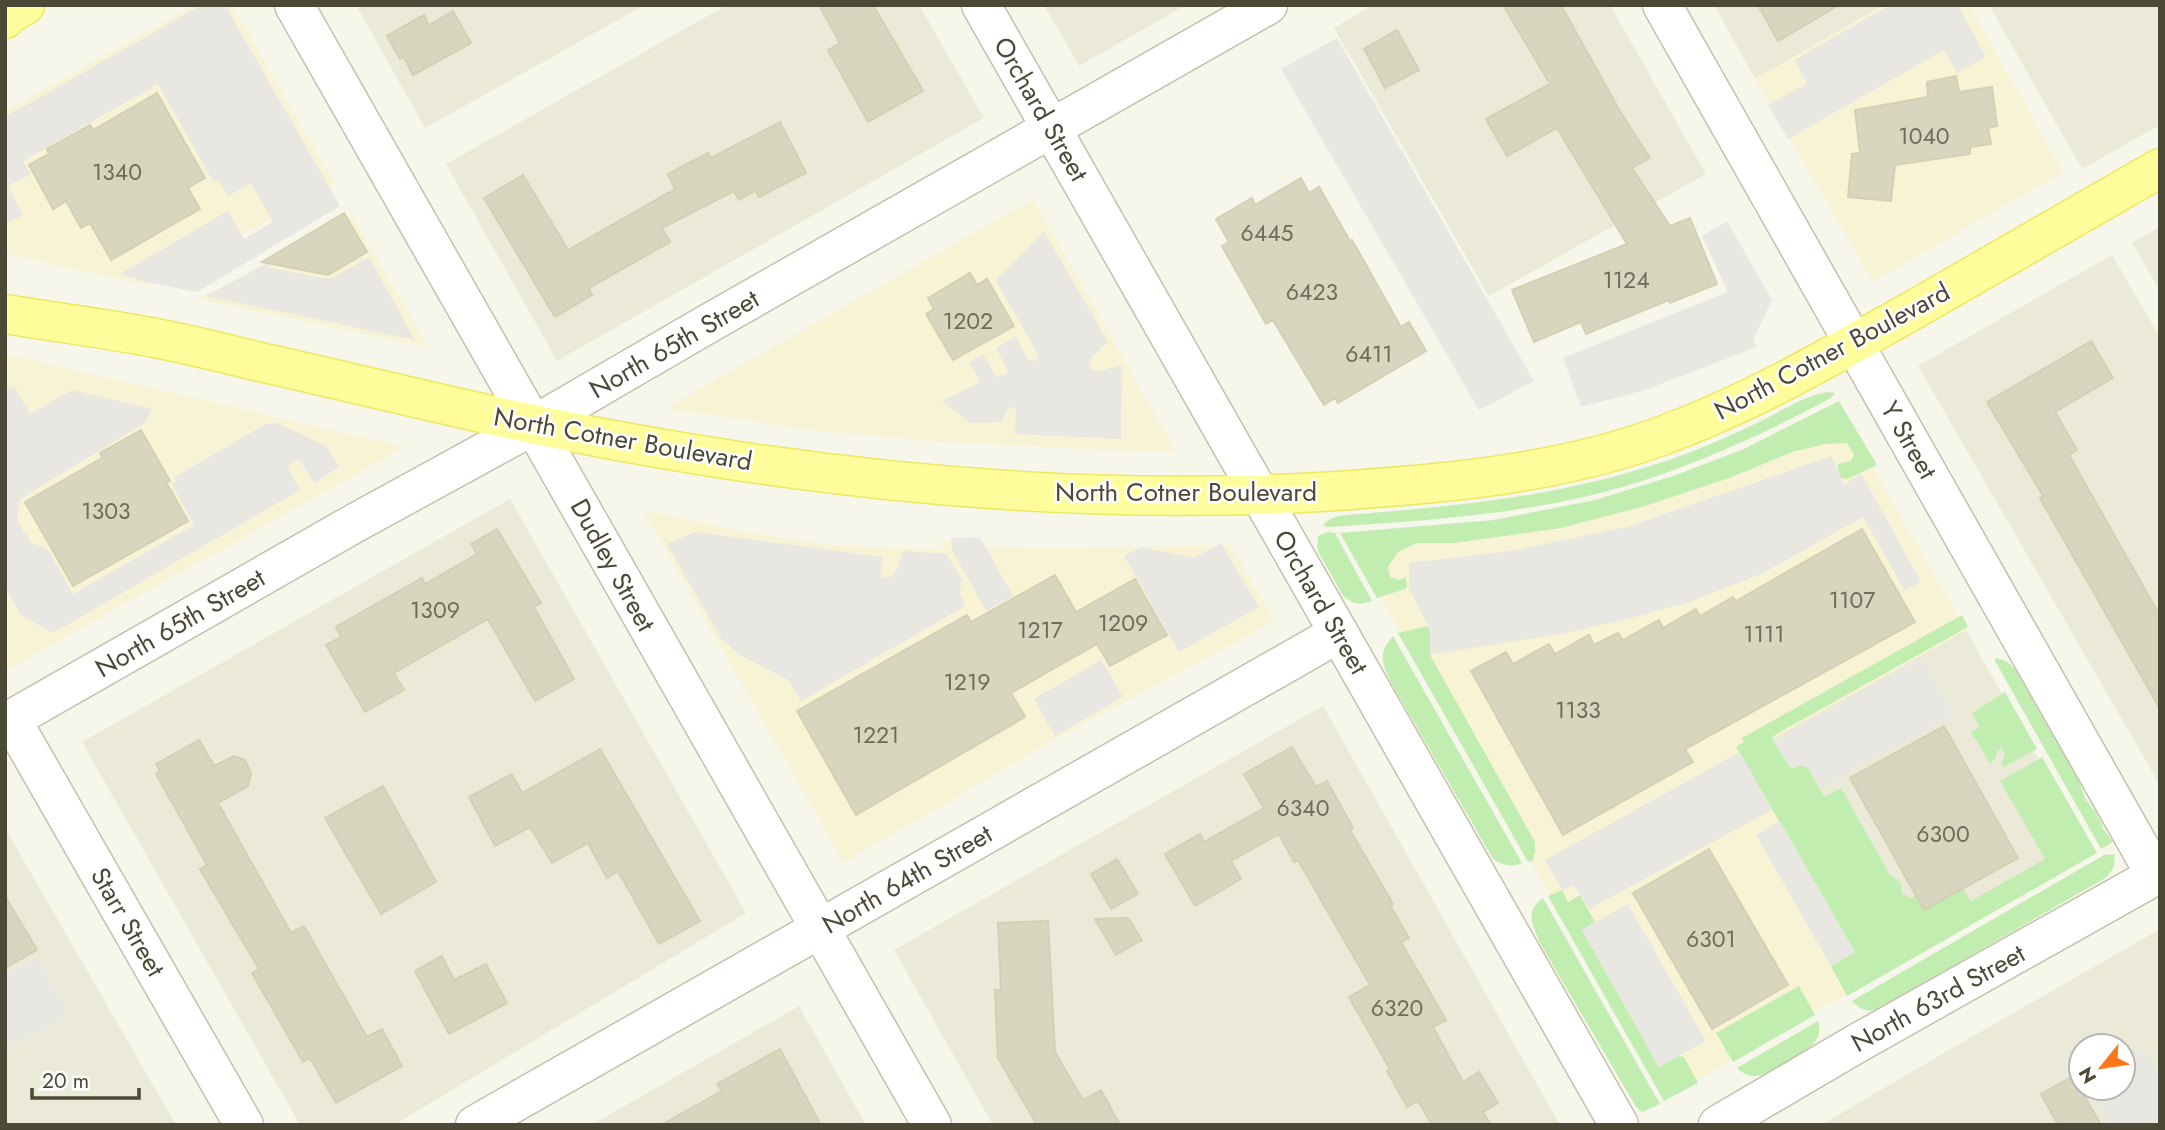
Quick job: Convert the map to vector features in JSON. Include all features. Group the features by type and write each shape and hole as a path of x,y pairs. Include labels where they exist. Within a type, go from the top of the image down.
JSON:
{"main road":[{"name":"North Cotner Boulevard","path":"5,314 153,338 534,425 730,460 919,485 1065,493 1259,495 1382,488 1461,480 1594,457 1709,418 1765,392 1854,344 2160,168"},
{"name":"North Cotner Boulevard","path":"5,292 153,338"}],"street":[{"name":"Dudley Street","path":"294,5 932,1125"},
{"name":"Orchard Street","path":"981,5 1619,1125"},
{"name":"North 65th Street","path":"8,721 387,505 534,425 1268,5"},
{"name":"Y Street","path":"1662,5 2158,874"},
{"name":"North 64th Street","path":"475,1125 1339,633"},
{"name":"Starr Street","path":"8,721 244,1125"},
{"name":"North 63rd Street","path":"1718,1125 1854,1045 2158,874"}],"shaded area":[{"path":"195,5 232,5 335,184 149,286 5,253 5,111"},
{"path":"202,5 225,5 340,206 197,292 120,274 228,211 244,239 273,222 251,183 228,196 218,180 214,183 158,84 23,161 31,174 8,186 23,215 5,224 5,117"},
{"path":"356,5 645,5 425,128"},
{"path":"727,5 919,5 984,118 557,361 446,164"},
{"path":"1044,5 1186,5 1079,66"},
{"path":"1373,5 1610,5 1706,174 1489,296 1334,28"},
{"path":"1714,5 1884,5 1755,79"},
{"path":"1884,5 1969,5 2063,172 1873,282 1755,79"},
{"path":"1890,5 1958,5 1986,57 1957,73 1944,50 1788,139 1768,105 1807,83 1794,60"},
{"path":"1989,5 2160,5 2160,125 2082,169"},
{"path":"1337,38 1534,381 1479,410 1281,69"},
{"path":"1033,199 1176,451 931,441 812,430 666,408"},
{"path":"352,216 428,347 199,299 267,263"},
{"path":"1727,221 1772,300 1753,340 1757,347 1645,390 1581,407 1563,358 1728,292 1702,236"},
{"path":"2160,227 2160,291 2132,243"},
{"path":"1044,231 1108,342 1091,358 1089,365 1092,370 1100,371 1122,365 1121,439 1015,434 1014,407 1006,411 1002,422 970,423 942,401 980,381 969,363 983,354 998,377 1006,374 1008,371 996,348 1016,336 1028,360 1034,361 1037,358 1038,354 996,281"},
{"path":"2112,255 2160,337 2160,785 1918,366"},
{"path":"369,257 415,340 206,296 267,263 270,268 330,279"},
{"path":"5,354 405,447 5,671"},
{"path":"14,386 30,414 72,390 152,409 145,423 20,499 17,520 31,543 47,548 73,594 194,525 172,484 177,482 173,478 266,424 277,423 326,446 339,467 314,483 299,459 287,466 300,490 53,633 21,615 5,587 5,391"},
{"path":"1839,408 1966,630 1748,753 1877,976 1665,1099 1350,543 1447,534 1659,490"},
{"path":"1832,456 1844,485 1861,473 1921,582 1905,591 1863,517 1761,574 1689,602 1571,632 1430,655 1430,630 1409,588 1409,563 1511,551 1627,527"},
{"path":"510,499 746,913 394,1125 300,1125 82,742"},
{"path":"643,510 740,531 832,545 945,550 938,540 980,546 1039,548 1231,546 1275,621 1050,742 844,863"},
{"path":"695,532 883,557 880,574 883,578 890,577 897,570 903,551 946,554 962,578 960,592 965,606 801,701 788,680 739,654 722,640 667,544"},
{"path":"980,537 1013,596 986,611 952,550 951,538"},
{"path":"1221,543 1259,607 1179,652 1124,556 1141,547 1194,558"},
{"path":"1966,630 2091,852 1877,976 1748,752"},
{"path":"1921,658 1953,714 1819,788 1808,767 1800,765 1791,769 1774,741"},
{"path":"1101,660 1123,697 1055,736 1034,699"},
{"path":"1323,706 1560,1125 993,1125 894,950"},
{"path":"1740,752 1772,810 1589,909 1576,888 1573,886 1562,890 1545,860"},
{"path":"1780,821 1855,952 1831,966 1756,835"},
{"path":"5,828 176,1125 5,1125"},
{"path":"1628,904 1706,1041 1659,1067 1582,930"},
{"path":"2160,929 2160,1125 1821,1125 1949,1050"},
{"path":"36,958 69,1014 5,1049 5,976"},
{"path":"799,1006 866,1125 591,1125"},
{"path":"2144,1049 2160,1077 2160,1125 2109,1125 2097,1102 2137,1102 2137,1052"}],"green space":[{"path":"1828,392 1835,393 1831,398 1782,423 1705,458 1590,496 1478,515 1365,525 1323,525 1338,516 1489,501 1600,480 1697,450 1800,401"},
{"path":"1839,401 1877,465 1847,479 1841,478 1838,464 1851,461 1854,454 1847,443 1825,444 1792,452 1732,477 1645,506 1561,528 1454,543 1417,543 1398,552 1388,567 1390,577 1399,580 1406,577 1405,589 1377,598 1340,533 1494,520 1595,500 1673,476 1744,449"},
{"path":"1327,532 1335,533 1372,601 1354,603 1343,596 1317,547 1318,536"},
{"path":"1962,615 1968,627 1772,738 1791,769 1800,765 1808,767 1824,797 1841,788 1890,875 1901,883 1902,894 1910,898 1916,896 1924,910 1963,888 1971,901 2045,859 2000,781 2042,757 2097,853 1847,996 1831,966 1855,952 1736,747 1744,742 1742,738"},
{"path":"1427,626 1430,630 1430,655 1535,842 1534,860 1528,862 1398,633"},
{"path":"1393,636 1522,863 1507,865 1493,859 1392,684 1383,654"},
{"path":"1994,659 2006,661 2015,669 2079,781 2085,798 2113,842 2101,849"},
{"path":"2005,692 2037,749 2004,767 2001,763 2005,755 2002,748 1997,750 1996,758 1990,764 1971,731 1979,726 1972,713"},
{"path":"2115,854 2114,867 2107,877 1880,1008 1865,1010 1852,1001 2104,855"},
{"path":"1562,890 1568,902 1580,895 1595,922 1582,930 1659,1067 1679,1056 1684,1057 1698,1083 1664,1101 1548,896"},
{"path":"1543,898 1660,1104 1642,1112 1636,1107 1540,943 1533,925 1532,913"},
{"path":"1799,986 1815,1015 1733,1062 1716,1033"},
{"path":"1818,1021 1819,1032 1815,1042 1788,1062 1757,1076 1746,1074 1737,1068"}],"building":[{"path":"819,5 873,5 923,91 868,122 828,50 840,43"},
{"path":"1503,5 1561,5 1621,113 1650,158 1632,168 1670,226 1690,218 1717,284 1670,303 1669,300 1586,334 1581,322 1534,342 1512,290 1627,244 1557,128 1507,156 1486,119 1550,84"},
{"path":"1758,5 1839,5 1778,41"},
{"path":"453,11 471,43 413,75 404,57 400,59 387,36 424,15 429,25"},
{"path":"1397,30 1419,70 1385,88 1364,49"},
{"path":"1956,76 1959,92 1992,87 1997,126 1988,128 1991,144 1970,147 1970,154 1895,165 1891,201 1848,197 1852,154 1860,153 1855,110 1928,97 1927,82"},
{"path":"157,93 205,178 188,188 200,209 111,260 90,223 81,228 66,201 53,209 29,165 49,154 47,149 90,125 93,130"},
{"path":"780,122 806,173 759,197 755,191 739,200 734,191 662,228 670,242 589,288 592,295 555,317 484,198 523,175 568,250 675,189 668,174 708,153 711,158"},
{"path":"1301,178 1309,193 1319,187 1401,327 1409,322 1426,351 1338,403 1335,398 1324,405 1273,320 1266,324 1222,246 1229,242 1216,219 1252,198 1255,205"},
{"path":"344,213 367,252 328,275 262,262"},
{"path":"970,273 977,285 987,279 1014,326 953,360 926,314 934,309 928,298"},
{"path":"2091,341 2113,378 2055,412 2077,450 2069,455 2160,616 2160,709 2040,498 2043,496 1987,402"},
{"path":"141,430 170,481 166,482 188,521 73,586 25,502 102,458 100,453"},
{"path":"497,529 541,603 534,607 574,679 535,701 488,619 394,673 404,690 365,712 326,645 341,637 336,627 422,578 425,584 477,554 471,544"},
{"path":"1862,529 1915,622 1685,749 1693,762 1563,835 1471,671 1506,652 1513,664 1549,644 1555,654 1589,635 1594,645 1618,633 1623,640 1659,620 1663,628 1696,609 1700,616 1733,597 1736,601"},
{"path":"1055,575 1076,612 1135,579 1167,635 1110,666 1097,644 1011,693 1025,717 856,815 797,711 967,615 971,622"},
{"path":"1944,726 2018,858 1924,910 1850,778"},
{"path":"199,740 214,766 234,756 245,760 251,773 248,786 218,803 291,933 304,926 367,1037 382,1029 402,1066 336,1103 310,1058 303,1062 252,973 259,969 200,869 207,865 156,774 160,772 156,764"},
{"path":"1292,747 1316,787 1327,781 1353,828 1350,830 1393,904 1390,905 1409,938 1401,942 1446,1020 1433,1027 1463,1082 1479,1072 1498,1103 1483,1112 1491,1125 1432,1125 1418,1101 1407,1107 1387,1071 1390,1069 1349,997 1370,985 1298,860 1294,862 1279,834 1231,861 1241,879 1195,906 1165,854 1200,834 1204,842 1264,808 1244,774"},
{"path":"600,749 700,921 659,944 618,871 607,878 588,843 552,863 530,827 495,846 469,797 512,774 522,793"},
{"path":"383,786 436,882 381,914 325,818"},
{"path":"1709,849 1788,985 1712,1029 1633,893"},
{"path":"1117,859 1138,894 1111,909 1091,874"},
{"path":"5,896 37,950 5,968"},
{"path":"1128,918 1142,940 1116,955 1095,919"},
{"path":"1048,921 1055,1052 1083,1100 1101,1090 1120,1125 1037,1125 998,1058 995,990 1001,990 998,923"},
{"path":"442,956 454,980 486,964 507,1003 449,1034 415,971"},
{"path":"780,1049 821,1125 661,1125 722,1091 717,1084"},
{"path":"2067,1079 2067,1102 2088,1102 2101,1125 2058,1125 2041,1094"}]}
